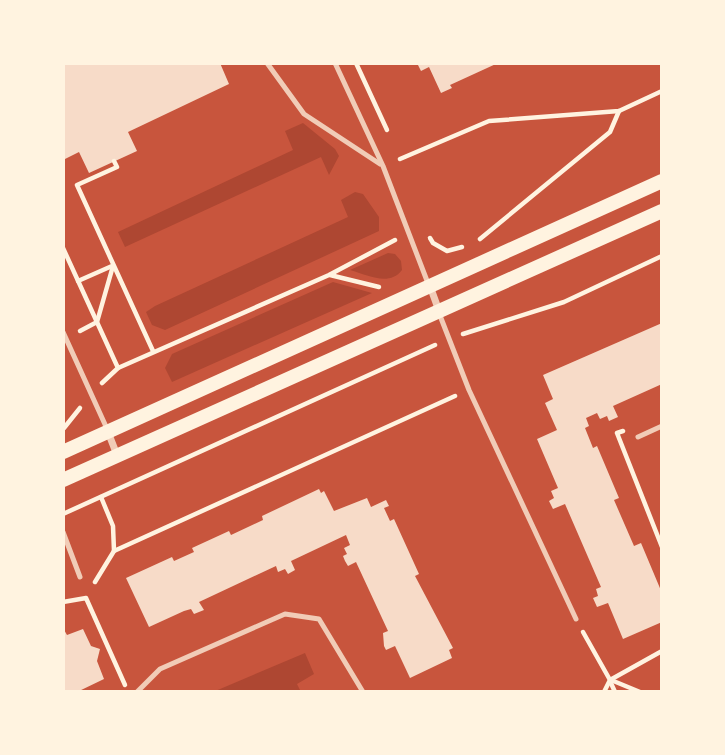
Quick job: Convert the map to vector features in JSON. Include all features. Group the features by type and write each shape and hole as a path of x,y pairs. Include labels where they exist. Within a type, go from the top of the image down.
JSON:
{"main road":[{"path":"63,452 662,181"},
{"path":"63,480 662,211"}],"street":[{"path":"429,286 439,313"},
{"path":"108,432 117,454"}],"lane":[{"path":"267,63 304,114 383,166"},
{"path":"335,63 383,166 429,286"},
{"path":"439,313 576,619"},
{"path":"63,332 108,432"},
{"path":"638,438 662,426"},
{"path":"63,532 80,576"},
{"path":"137,692 160,669 285,614 318,619 363,692"}],"path":[{"path":"356,63 389,135"},
{"path":"400,159 489,121 618,111 662,91"},
{"path":"473,245 610,132 618,111"},
{"path":"395,147 405,171"},
{"path":"114,161 117,167 77,185 153,351"},
{"path":"63,429 92,393 118,368 329,275 410,233"},
{"path":"63,248 118,368"},
{"path":"63,514 412,350 564,302 662,256"},
{"path":"78,281 113,266"},
{"path":"97,322 113,266"},
{"path":"329,275 385,288"},
{"path":"114,551 456,396"},
{"path":"628,428 617,433 662,547"},
{"path":"63,602 86,598 114,551 113,526 101,497"},
{"path":"86,598 129,692"},
{"path":"576,619 615,692"},
{"path":"604,692 610,680 662,651"},
{"path":"610,680 640,692"}],"shaded area":[{"path":"303,123 335,149 339,156 329,175 321,157 125,247 118,232 293,150 285,131"},
{"path":"355,192 363,194 379,217 379,231 165,330 152,325 146,312 155,306 348,217 341,200"},
{"path":"388,253 395,254 401,261 402,270 391,278 378,278 350,270"},
{"path":"333,282 372,293 172,382 165,368 172,354"},
{"path":"305,653 314,674 297,684 301,692 213,692"}],"building":[{"path":"63,63 220,63 229,84 128,132 137,151 89,173 79,152 63,160"},
{"path":"417,63 498,63 450,85 452,88 441,93 429,67 421,71"},
{"path":"662,323 662,384 613,406 618,417 609,421 607,416 600,419 597,413 586,418 589,426 585,428 593,448 597,446 619,498 614,500 634,546 641,543 662,593 662,622 623,639 608,603 597,607 593,598 598,596 596,589 601,587 565,504 553,509 549,501 554,498 551,491 558,488 537,439 557,430 545,403 553,399 543,375"},
{"path":"319,489 321,493 324,491 334,511 367,498 371,507 386,500 389,506 384,508 390,521 394,519 419,574 415,576 453,648 449,650 452,658 410,678 395,646 386,650 384,646 383,633 388,631 356,562 348,566 345,561 343,556 347,554 344,548 350,545 346,535 291,561 295,570 288,574 285,569 278,572 276,566 199,602 204,610 194,614 191,609 184,611 149,627 126,578 172,557 174,561 194,552 192,548 229,531 231,535 263,520 262,516"},
{"path":"63,628 67,635 83,629 91,646 100,649 97,661 104,679 77,692 63,692"}]}
